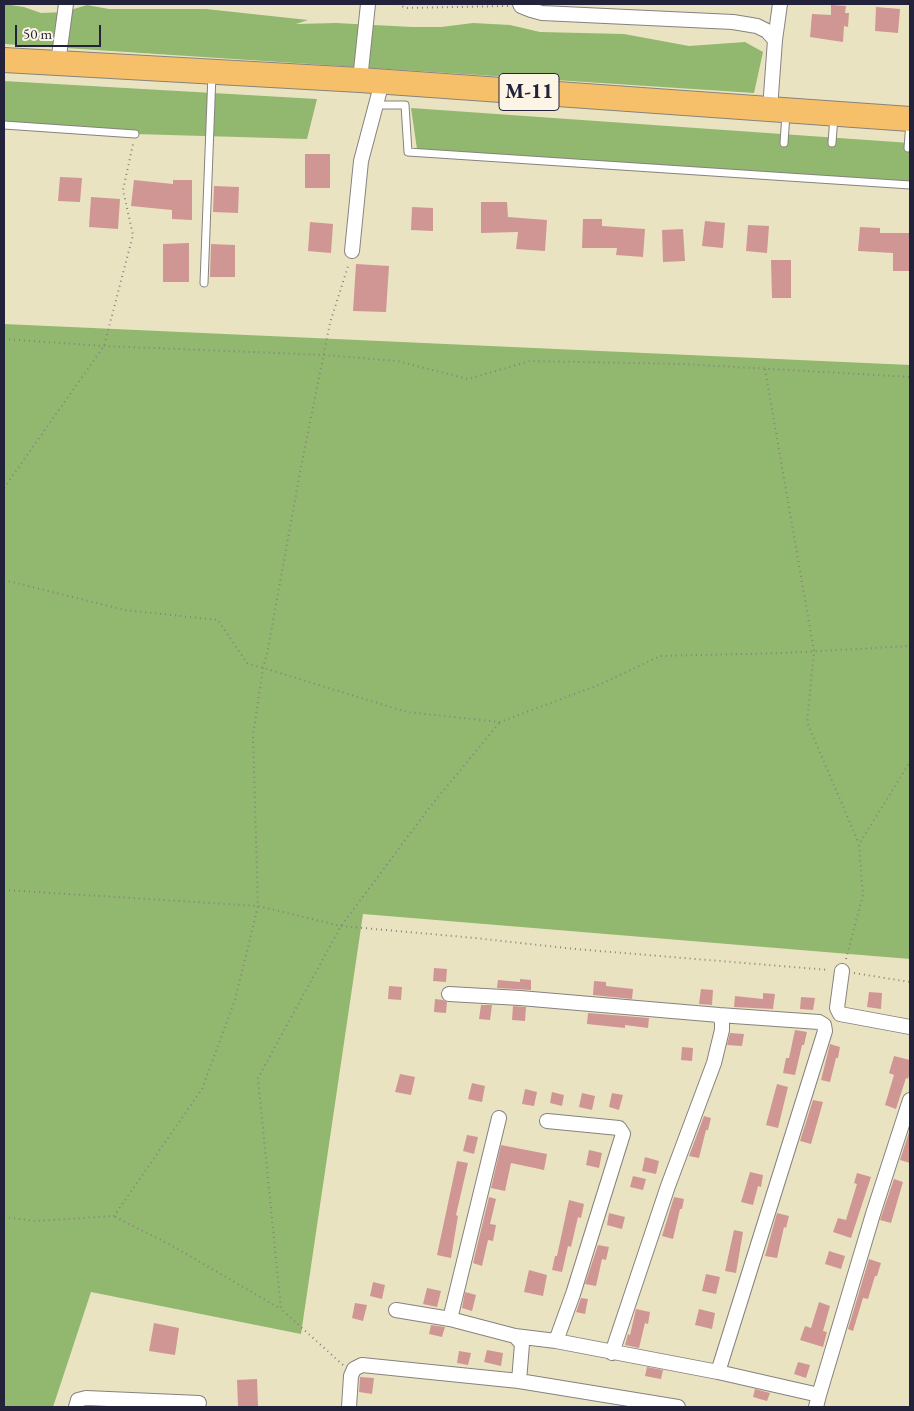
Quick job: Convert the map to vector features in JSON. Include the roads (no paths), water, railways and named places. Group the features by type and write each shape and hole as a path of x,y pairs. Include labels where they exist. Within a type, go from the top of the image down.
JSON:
{"highway":[{"name":"М-11","path":"4,60 371,81 910,119"}],"street":[{"path":"58,63 66,4"},
{"path":"352,251 361,161 376,105 371,81 368,4"},
{"path":"778,110 775,40 780,4"},
{"path":"521,5 542,13 733,22 757,26 767,31 775,40"},
{"path":"842,971 837,1008 840,1014 910,1026"},
{"path":"449,994 819,1022 824,1025 825,1031 718,1372"},
{"path":"612,1353 668,1186 714,1063 722,1030 722,1022 719,1015"},
{"path":"396,1310 450,1319 515,1336 556,1341 718,1372 817,1401 873,1214 910,1100"},
{"path":"450,1319 499,1118"},
{"path":"547,1121 620,1128 623,1134 573,1294 556,1341"},
{"path":"515,1336 522,1344 519,1381"},
{"path":"349,1407 352,1373 362,1365 519,1381 678,1407"},
{"path":"77,1404 86,1398 198,1403"}],"lane":[{"path":"204,283 212,72"},
{"path":"376,105 404,105 408,152 910,184"},
{"path":"778,110 784,143"},
{"path":"832,143 834,113"},
{"path":"908,148 910,119"},
{"path":"4,125 135,134"}]}
